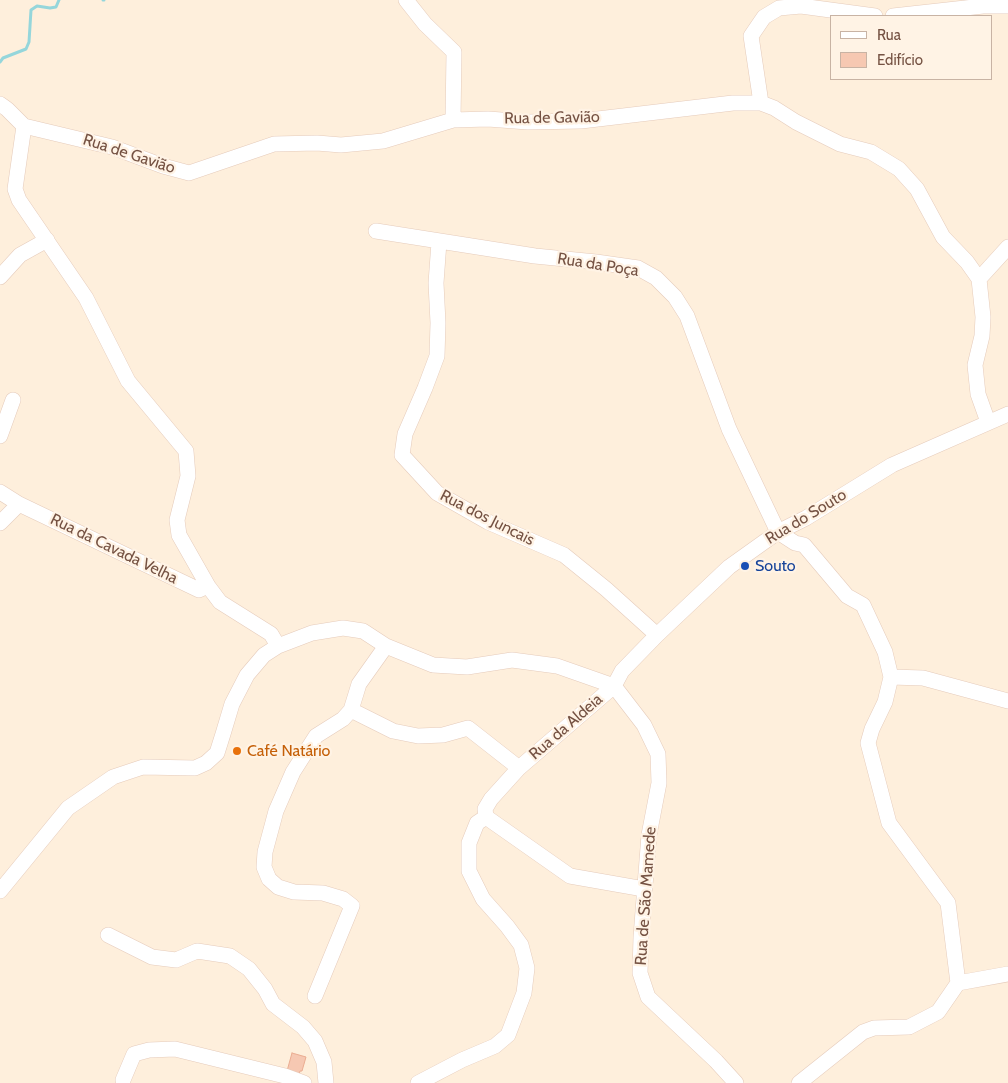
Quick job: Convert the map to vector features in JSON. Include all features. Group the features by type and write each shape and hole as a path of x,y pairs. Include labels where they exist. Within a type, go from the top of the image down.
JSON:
{"street":[{"path":"406,0 425,24 454,52 453,120"},
{"path":"761,103 751,36 764,18 779,8 802,6 868,15"},
{"path":"902,15 983,6 1008,6"},
{"name":"Rua de Gavião","path":"24,126 112,147 163,166 189,173 274,144 317,143 342,145 383,141 453,120 488,118 528,122 581,121 733,103 761,103 774,108 796,122 840,144 871,152 898,169 917,189 943,237 967,262 979,279"},
{"path":"0,104 7,108 24,126"},
{"name":"Rua da Cavada Velha","path":"24,126 16,189 19,200 86,298 128,381 186,451 188,476 177,520 179,535 208,586 220,602 271,634 278,646"},
{"name":"Rua da Poça","path":"376,232 535,256 638,268 656,278 675,297 687,316 729,429 778,532"},
{"path":"0,277 20,255 47,240"},
{"name":"Rua dos Juncais","path":"439,242 436,283 438,356 405,434 402,456 437,493 488,522 564,555 606,589 657,635"},
{"path":"988,422 978,394 976,365 982,336 983,317 979,279 1008,247"},
{"path":"0,436 13,400"},
{"name":"Rua do Souto","path":"614,686 622,671 729,567 778,532 806,518 892,465 1008,414"},
{"name":"Rua da Cavada Velha","path":"0,492 19,504 199,590 208,586"},
{"path":"0,523 19,504"},
{"path":"804,545 807,535 806,518"},
{"path":"778,532 795,543 804,545 847,596 864,605 885,652 891,677 885,702 872,728 868,744 889,823 948,903 958,983 938,1012 909,1027 874,1028 863,1032 799,1083"},
{"path":"0,891 68,808 113,777 143,767 195,768 206,763 217,753 232,704 247,675 264,656 278,646 312,633 343,628 363,631 386,646 433,665 467,668 512,660 557,666 614,686"},
{"path":"315,996 352,906 343,899 323,893 294,892 278,887 269,879 264,867 265,852 276,811 293,772 316,736 343,719 351,710 359,684 386,646"},
{"path":"891,677 923,678 1008,701"},
{"name":"Rua da Aldeia","path":"418,1083 462,1060 495,1046 508,1035 524,993 527,968 521,945 483,899 469,872 469,843 477,823 486,817 485,809 488,804 519,768 614,686"},
{"name":"Rua de São Mamede","path":"614,686 644,725 658,754 658,784 649,835 644,889 640,973 648,997 716,1061 736,1083"},
{"name":"Rua da Aldeia","path":"351,710 393,730 418,736 443,736 468,728 519,768"},
{"path":"486,817 570,876 644,889"},
{"path":"108,935 152,957 176,960 198,951 230,956 248,969 265,989 273,1004 303,1027 315,1041 324,1062 326,1083"},
{"path":"958,983 1008,974"},
{"path":"123,1080 134,1054 149,1050 175,1049 284,1080 304,1083"}],"building":[{"path":"292,1053 306,1057 299,1075 287,1071"}],"waterway":[{"path":"0,62 3,58 26,49 29,42 31,10 37,6 56,7 59,0"}],"place":[{"name":"Souto","path":"745,566"},
{"name":"Café Natário","path":"237,751"}]}
